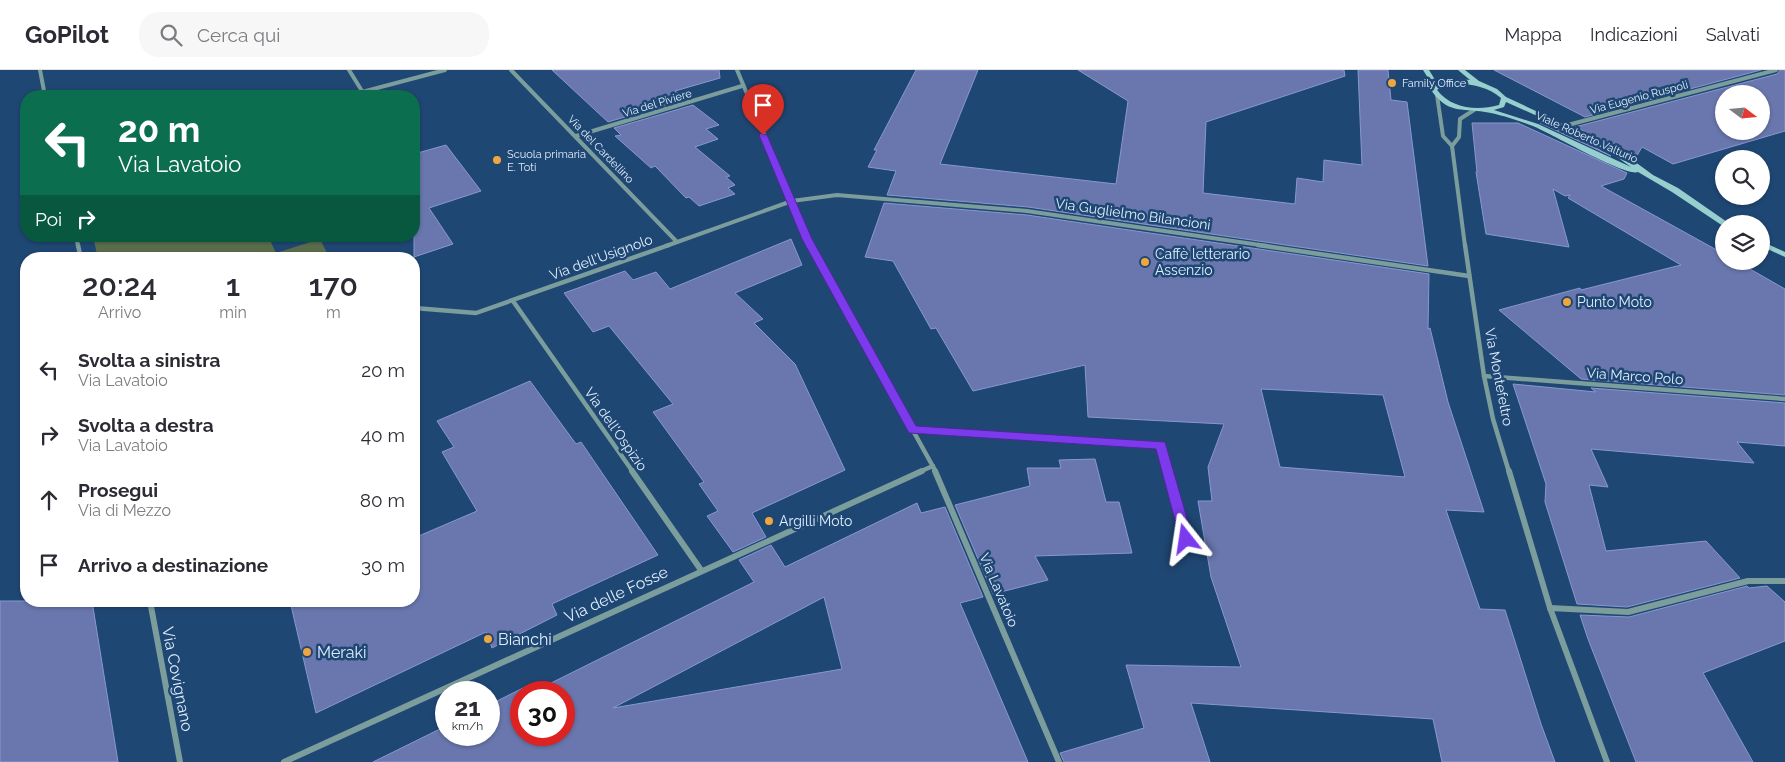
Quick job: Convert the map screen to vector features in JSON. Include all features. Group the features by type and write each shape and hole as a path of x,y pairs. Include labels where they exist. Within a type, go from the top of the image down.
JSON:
{"street":[{"path":"40,70 44,90"},
{"path":"349,70 361,90"},
{"path":"366,90 445,70"},
{"name":"Via del Cardellino","path":"511,70 677,242"},
{"name":"Via Lavatoio","path":"737,70 742,86 807,239 933,466 1059,762"},
{"path":"1426,70 1436,86 1434,90 1437,95"},
{"path":"1461,70 1478,84"},
{"name":"Via Eugenio Ruspoli","path":"1564,126 1776,70"},
{"path":"1436,86 1449,81 1478,84"},
{"name":"Viale Roberto Valturio","path":"1478,84 1495,90 1504,98 1620,155 1650,177"},
{"name":"Via del Piviere","path":"576,136 742,86"},
{"name":"Viale Roberto Valturio","path":"1437,95 1453,105 1474,110 1486,110 1536,125 1606,159 1650,177 1675,190 1715,217"},
{"name":"Via Montefeltro","path":"1437,95 1443,136 1452,146 1484,376 1493,419 1550,608 1606,762"},
{"path":"1486,110 1502,106 1504,98"},
{"name":"Via Montefeltro","path":"1452,146 1459,137 1457,123 1462,115 1474,110"},
{"name":"Via Guglielmo Bilancioni","path":"792,201 837,195 1027,210 1469,276"},
{"name":"Via dell'Usignolo","path":"420,308 476,313 792,201"},
{"path":"1770,248 1785,255"},
{"name":"Via dell'Ospizio","path":"513,301 700,570"},
{"name":"Via Marco Polo","path":"1484,376 1785,399"},
{"path":"913,430 1161,445 1186,539"},
{"name":"Via delle Fosse","path":"284,762 700,570 933,466"},
{"path":"1550,608 1628,612 1748,581 1785,581"},
{"name":"Via Covignano","path":"151,607 180,762"}],"green space":[{"path":"94,242 271,242 276,252 96,252"},
{"path":"311,242 322,242 326,252 279,252"}],"building":[{"path":"552,70 719,70 720,78 675,91 685,99 608,122"},
{"path":"916,70 978,70 940,164 1116,184 1128,101 1078,70 1344,70 1345,76 1206,122 1203,193 1295,204 1297,178 1323,182 1324,160 1362,165 1358,70 1388,70 1391,100 1407,102 1428,266 1028,207 887,195 896,171 868,167 877,150 874,150"},
{"path":"1494,70 1761,70 1585,117"},
{"path":"1780,70 1785,70 1785,131 1770,135 1770,85 1735,85 1777,74"},
{"path":"1715,90 1715,140 1754,140 1715,150 1715,152 1673,164 1642,147 1635,159 1624,151 1575,127"},
{"path":"693,105 719,125 706,129 718,139 695,147 730,176 726,177 735,185 728,188 735,194 699,206 689,197 686,198 655,166 651,168 615,136 621,135 614,128"},
{"path":"1472,123 1518,123 1627,173 1624,179 1601,186 1715,249 1715,270 1752,270 1785,289 1785,395 1581,379 1499,310 1580,288 1581,290 1681,265 1568,198 1570,195 1565,196 1553,189 1569,247 1486,234"},
{"path":"1540,123 1553,125 1611,156"},
{"path":"446,145 481,191 429,208 453,244 420,255 420,252 414,252 414,242 420,242 420,152"},
{"path":"884,203 1027,215 1429,274 1428,329 1430,328 1448,402 1484,512 1446,510 1480,609 1505,610 1555,762 1442,762 1433,719 1191,703 1210,762 1064,762 1060,753 1144,728 1126,665 1241,667 1211,577 1198,501 1212,501 1208,467 1224,424 1088,417 1085,365 973,391 936,328 931,329 893,261 865,257","holes":["1261,389 1383,395 1405,477 1280,467"]},
{"path":"791,239 802,265 735,293 763,319 754,323 795,364 845,470 752,513 766,537 733,552 707,516 718,511 699,484 704,482 653,412 673,404 609,326 593,332 564,293 625,271 633,280 656,272 670,289"},
{"path":"530,381 576,444 581,442 658,555 552,604 557,615 492,648 486,632 316,713 291,607 420,607 420,535 477,511 442,452 454,447 437,421"},
{"path":"1513,384 1596,392 1591,388 1785,403 1785,446 1737,442 1754,463 1591,449 1608,487 1589,485 1606,551 1706,541 1740,578 1627,607 1577,604 1545,502 1546,484"},
{"path":"1095,459 1106,502 1119,502 1132,553 1035,556 1048,580 993,594 955,505 1030,486 1027,468 1061,468 1059,460"},
{"path":"917,503 921,513 945,507 983,597 960,603 1028,762 373,762 435,731 435,746 500,746 500,700 510,694 510,746 575,746 575,681 555,681 754,582 739,560 771,545 785,567","holes":["824,597 842,669 613,708"]},
{"path":"1747,586 1749,588 1767,586 1785,602 1785,641 1703,673 1753,762 1636,762 1580,615 1629,617"},
{"path":"0,601 20,601 20,607 93,607 118,762 0,762"}],"place":[{"name":"Family Office","path":"1392,83"},
{"name":"Scuola primaria E. Toti","path":"497,160"},
{"name":"Caffè letterario Assenzio","path":"1145,262"},
{"name":"Punto Moto","path":"1567,302"},
{"name":"Argilli Moto","path":"769,521"},
{"name":"Bianchi","path":"488,639"},
{"name":"Meraki","path":"307,652"}],"route":[{"path":"763,135 807,239 913,430 1161,445 1186,539"}]}
